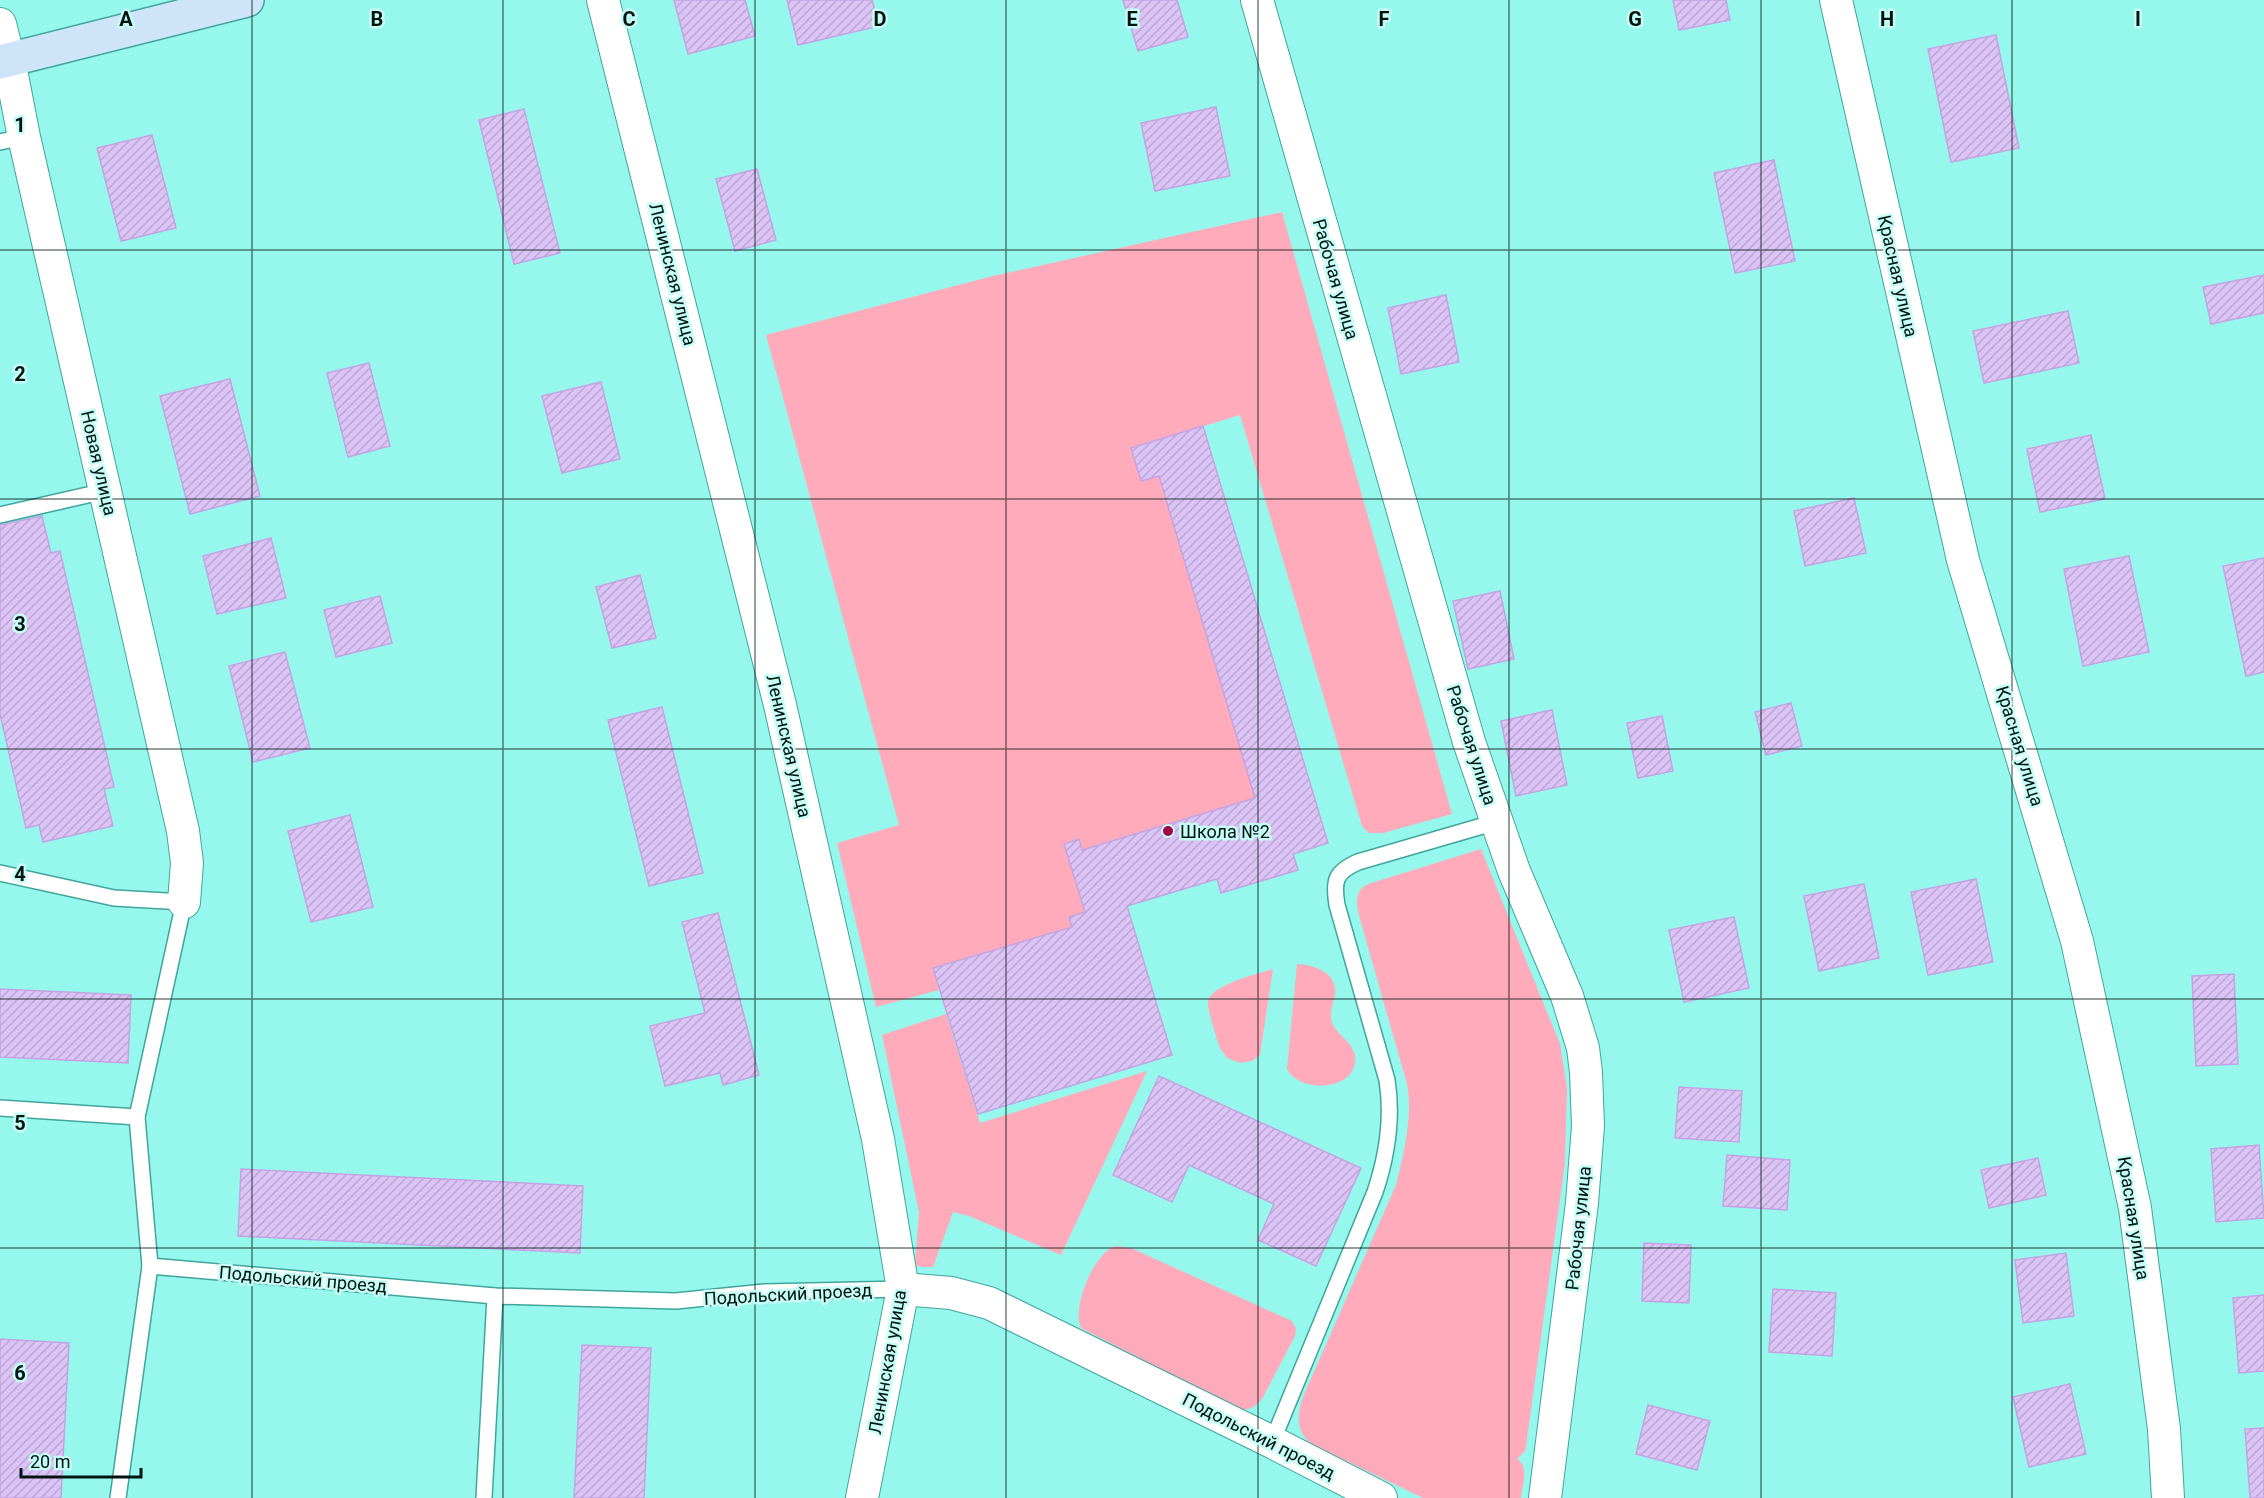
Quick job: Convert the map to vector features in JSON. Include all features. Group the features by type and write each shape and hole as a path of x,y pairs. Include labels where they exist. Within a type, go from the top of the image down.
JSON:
{"main road":[{"path":"5,61 247,0"}],"street":[{"name":"Ленинская улица","path":"603,0 780,705 869,1094 903,1289 862,1498"},
{"name":"Рабочая улица","path":"1257,0 1469,742 1514,872 1577,1024 1586,1072 1588,1126 1582,1203 1545,1498"},
{"name":"Красная улица","path":"1836,0 1963,560 2077,941 2135,1208 2164,1429 2168,1498"},
{"name":"Новая улица","path":"0,24 12,139 105,491 183,831 187,863 184,902"},
{"name":"Подольский проезд","path":"903,1289 951,1293 989,1303 1381,1498"}],"lane":[{"path":"0,515 105,491"},
{"path":"1272,1442 1375,1192 1388,1141 1390,1099 1387,1080 1337,905 1335,883 1339,874 1358,862 1496,822"},
{"path":"0,873 114,898 184,902 137,1117 150,1266 118,1498"},
{"path":"0,1108 137,1117"},
{"name":"Подольский проезд","path":"150,1266 495,1296 676,1301 764,1292 903,1289"},
{"path":"484,1498 495,1296"}],"shaded area":[{"path":"1282,212 1452,814 1383,833 1369,833 1362,826 1240,415 1132,448 1141,481 1159,476 1255,798 1082,850 1079,839 1064,844 1085,912 1069,917 1072,927 933,968 939,990 876,1007 837,843 899,825 766,335 993,276"},
{"path":"1481,849 1560,1044 1567,1087 1565,1163 1526,1446 1525,1451 1517,1459 1521,1462 1524,1471 1521,1498 1423,1498 1313,1445 1300,1429 1299,1417 1303,1397 1396,1185 1408,1122 1407,1084 1358,912 1358,896 1361,889 1368,884"},
{"path":"1297,964 1318,968 1329,976 1335,987 1331,1020 1335,1029 1352,1048 1355,1059 1354,1067 1349,1075 1332,1084 1311,1085 1293,1076 1287,1069"},
{"path":"1273,969 1260,1055 1252,1061 1240,1063 1227,1058 1220,1048 1211,1017 1208,1002 1211,996 1225,985"},
{"path":"946,1014 980,1123 1147,1071 1061,1255 969,1216 953,1212 933,1267 915,1265 919,1212 882,1035"},
{"path":"1116,1246 1131,1248 1292,1321 1296,1329 1295,1336 1262,1399 1256,1405 1247,1409 1236,1408 1081,1328 1079,1308 1086,1282 1100,1259 1108,1250"}],"building":[{"path":"674,0 745,0 755,36 688,54"},
{"path":"787,0 872,0 879,26 798,45"},
{"path":"1123,0 1177,0 1188,37 1138,51"},
{"path":"1673,0 1726,0 1730,20 1679,30"},
{"path":"1996,35 2019,148 1951,162 1928,49"},
{"path":"1216,107 1230,176 1155,191 1141,123"},
{"path":"524,109 560,253 514,264 479,120"},
{"path":"152,135 176,228 121,241 97,148"},
{"path":"1774,160 1795,261 1735,273 1714,173"},
{"path":"757,169 776,240 735,251 716,179"},
{"path":"2264,275 2264,313 2211,324 2203,287"},
{"path":"1446,295 1459,362 1401,374 1388,308"},
{"path":"2068,311 2079,363 1984,383 1973,331"},
{"path":"369,363 390,446 348,457 327,373"},
{"path":"230,379 260,496 190,514 160,396"},
{"path":"601,382 620,459 562,473 542,396"},
{"path":"1203,426 1328,843 1293,854 1298,870 1221,893 1217,879 1127,906 1172,1055 978,1114 933,968 1072,927 1069,917 1085,912 1064,844 1079,839 1082,850 1255,798 1159,476 1141,481 1131,448"},
{"path":"2091,435 2105,499 2040,512 2027,449"},
{"path":"1854,498 1866,553 1805,566 1794,511"},
{"path":"42,516 51,553 60,551 114,787 104,789 113,826 43,842 39,825 26,828 0,714 0,525"},
{"path":"271,538 286,598 217,614 203,556"},
{"path":"2129,556 2149,652 2083,666 2064,569"},
{"path":"2264,558 2264,672 2246,676 2223,566"},
{"path":"640,575 656,638 612,648 596,587"},
{"path":"1500,591 1514,659 1468,669 1453,601"},
{"path":"380,596 392,643 336,657 324,610"},
{"path":"285,652 310,748 253,762 229,666"},
{"path":"1791,703 1802,746 1766,755 1755,712"},
{"path":"662,707 703,873 649,886 608,720"},
{"path":"1552,710 1567,785 1516,796 1501,721"},
{"path":"1662,716 1673,771 1638,778 1627,723"},
{"path":"350,815 373,907 311,922 288,831"},
{"path":"1976,879 1993,962 1928,975 1911,892"},
{"path":"1864,884 1879,958 1819,971 1804,896"},
{"path":"718,913 759,1075 723,1085 720,1073 665,1086 650,1026 705,1013 682,922"},
{"path":"1734,917 1749,988 1684,1002 1669,930"},
{"path":"2234,974 2238,1064 2196,1066 2192,976"},
{"path":"0,989 131,995 128,1063 0,1057"},
{"path":"1159,1076 1361,1168 1316,1266 1258,1240 1274,1204 1189,1165 1172,1202 1113,1175"},
{"path":"1679,1087 1742,1091 1739,1142 1675,1138"},
{"path":"2259,1145 2264,1218 2216,1222 2211,1149"},
{"path":"1727,1155 1790,1160 1787,1210 1723,1206"},
{"path":"2038,1158 2046,1195 1989,1208 1981,1170"},
{"path":"241,1169 583,1186 580,1253 238,1236"},
{"path":"1644,1243 1691,1245 1689,1303 1642,1301"},
{"path":"2066,1253 2074,1316 2023,1323 2015,1260"},
{"path":"1773,1289 1836,1293 1832,1356 1769,1352"},
{"path":"2264,1295 2264,1371 2239,1373 2233,1298"},
{"path":"0,1339 69,1343 61,1498 0,1498"},
{"path":"582,1345 651,1348 644,1498 574,1498"},
{"path":"2070,1384 2086,1454 2029,1467 2013,1397"},
{"path":"1648,1405 1710,1421 1697,1470 1636,1454"},
{"path":"2264,1428 2264,1498 2250,1498 2245,1429"}],"place":[{"name":"Школа №2","path":"1168,831"}]}
